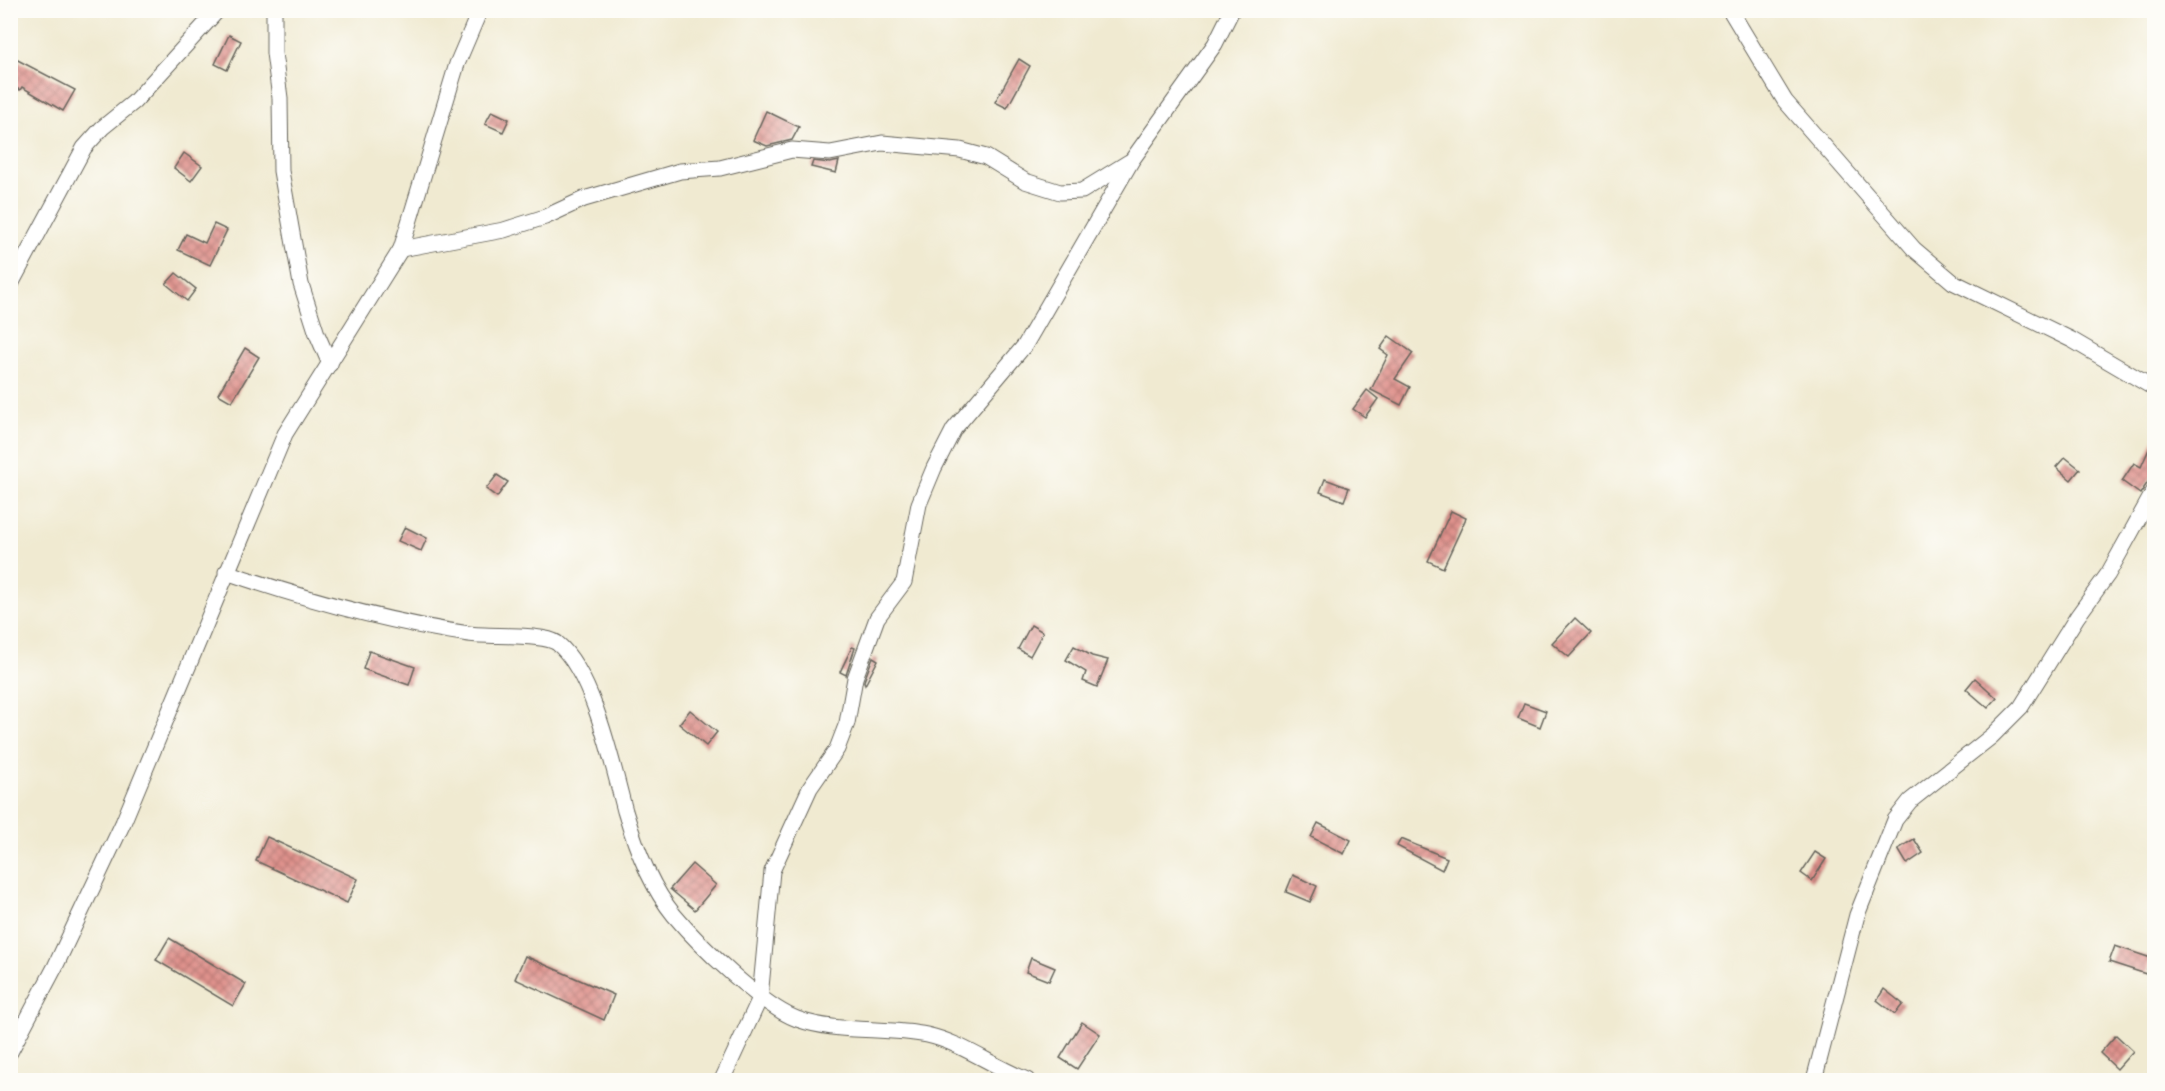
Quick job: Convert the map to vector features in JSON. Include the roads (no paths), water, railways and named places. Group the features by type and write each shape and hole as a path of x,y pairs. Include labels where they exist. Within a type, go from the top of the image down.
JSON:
{"street":[{"path":"10,286 84,148 102,128 134,102 218,10"},
{"path":"274,10 274,53 280,98 281,171 302,284 316,334 330,364"},
{"path":"10,1052 55,967 123,823 285,434 401,249 457,64 480,10"},
{"path":"722,1080 760,998 772,871 810,788 837,749 847,723 855,678 877,618 904,582 919,504 934,468 954,429 1025,345 1132,160 1215,44 1232,10"},
{"path":"1730,10 1785,101 1914,249 1953,282 2072,340 2154,388"},
{"path":"401,249 504,230 545,217 584,199 680,171 720,168 792,150 830,153 882,143 960,150 986,157 1025,181 1060,192 1082,191 1132,160"},
{"path":"1814,1080 1857,915 1895,820 1910,801 1992,736 2021,707 2113,565 2154,491"},
{"path":"226,572 310,600 364,614 470,634 539,637 555,642 574,662 586,685 627,816 648,872 673,914 760,998 796,1019 836,1028 889,1030 929,1036 978,1056 1027,1080"}]}
